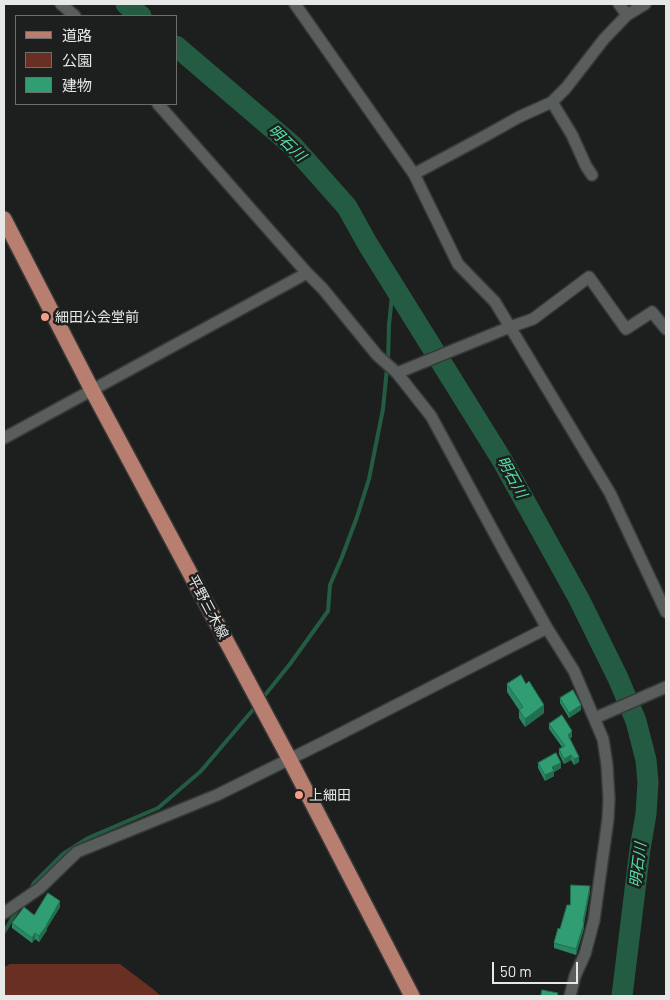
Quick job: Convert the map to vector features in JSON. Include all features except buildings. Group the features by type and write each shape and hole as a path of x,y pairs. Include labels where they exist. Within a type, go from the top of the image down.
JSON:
{"main road":[{"name":"平野三木線","path":"4,219 92,390 290,760 412,996"}],"street":[{"path":"61,4 74,15"},
{"path":"295,4 414,174 458,264 496,302 610,493 666,612"},
{"path":"619,4 627,15"},
{"path":"414,174 486,136 519,116 552,102 566,88 604,39 627,15 646,4"},
{"path":"552,102 572,135 592,175"},
{"path":"159,105 322,289 377,355 397,373 432,416 546,628 574,671 603,739 609,799 594,920 585,954 575,976 570,996"},
{"path":"4,438 306,273"},
{"path":"397,373 533,319 589,277 626,329 652,312 666,329"},
{"path":"4,913 40,888 77,852 217,795 290,760 546,628"},
{"path":"595,718 664,689"}],"green space":[{"path":"10,964 120,964 161,996 4,996 4,967"}],"waterway":[{"name":"明石川","path":"126,4 140,15"},
{"name":"明石川","path":"178,48 293,146 347,207 367,243 502,460 579,599 618,678 636,721 646,760 648,782 646,814 622,996"},
{"path":"388,361 393,285"},
{"path":"261,700 290,664 328,611 330,585 357,517 369,479 383,409 387,368"},
{"path":"30,890 34,883 63,854 88,838 158,808 201,771 257,705"},
{"path":"4,932 18,909"}],"place":[{"name":"細田公会堂前","path":"45,317"},
{"name":"上細田","path":"299,795"}]}
